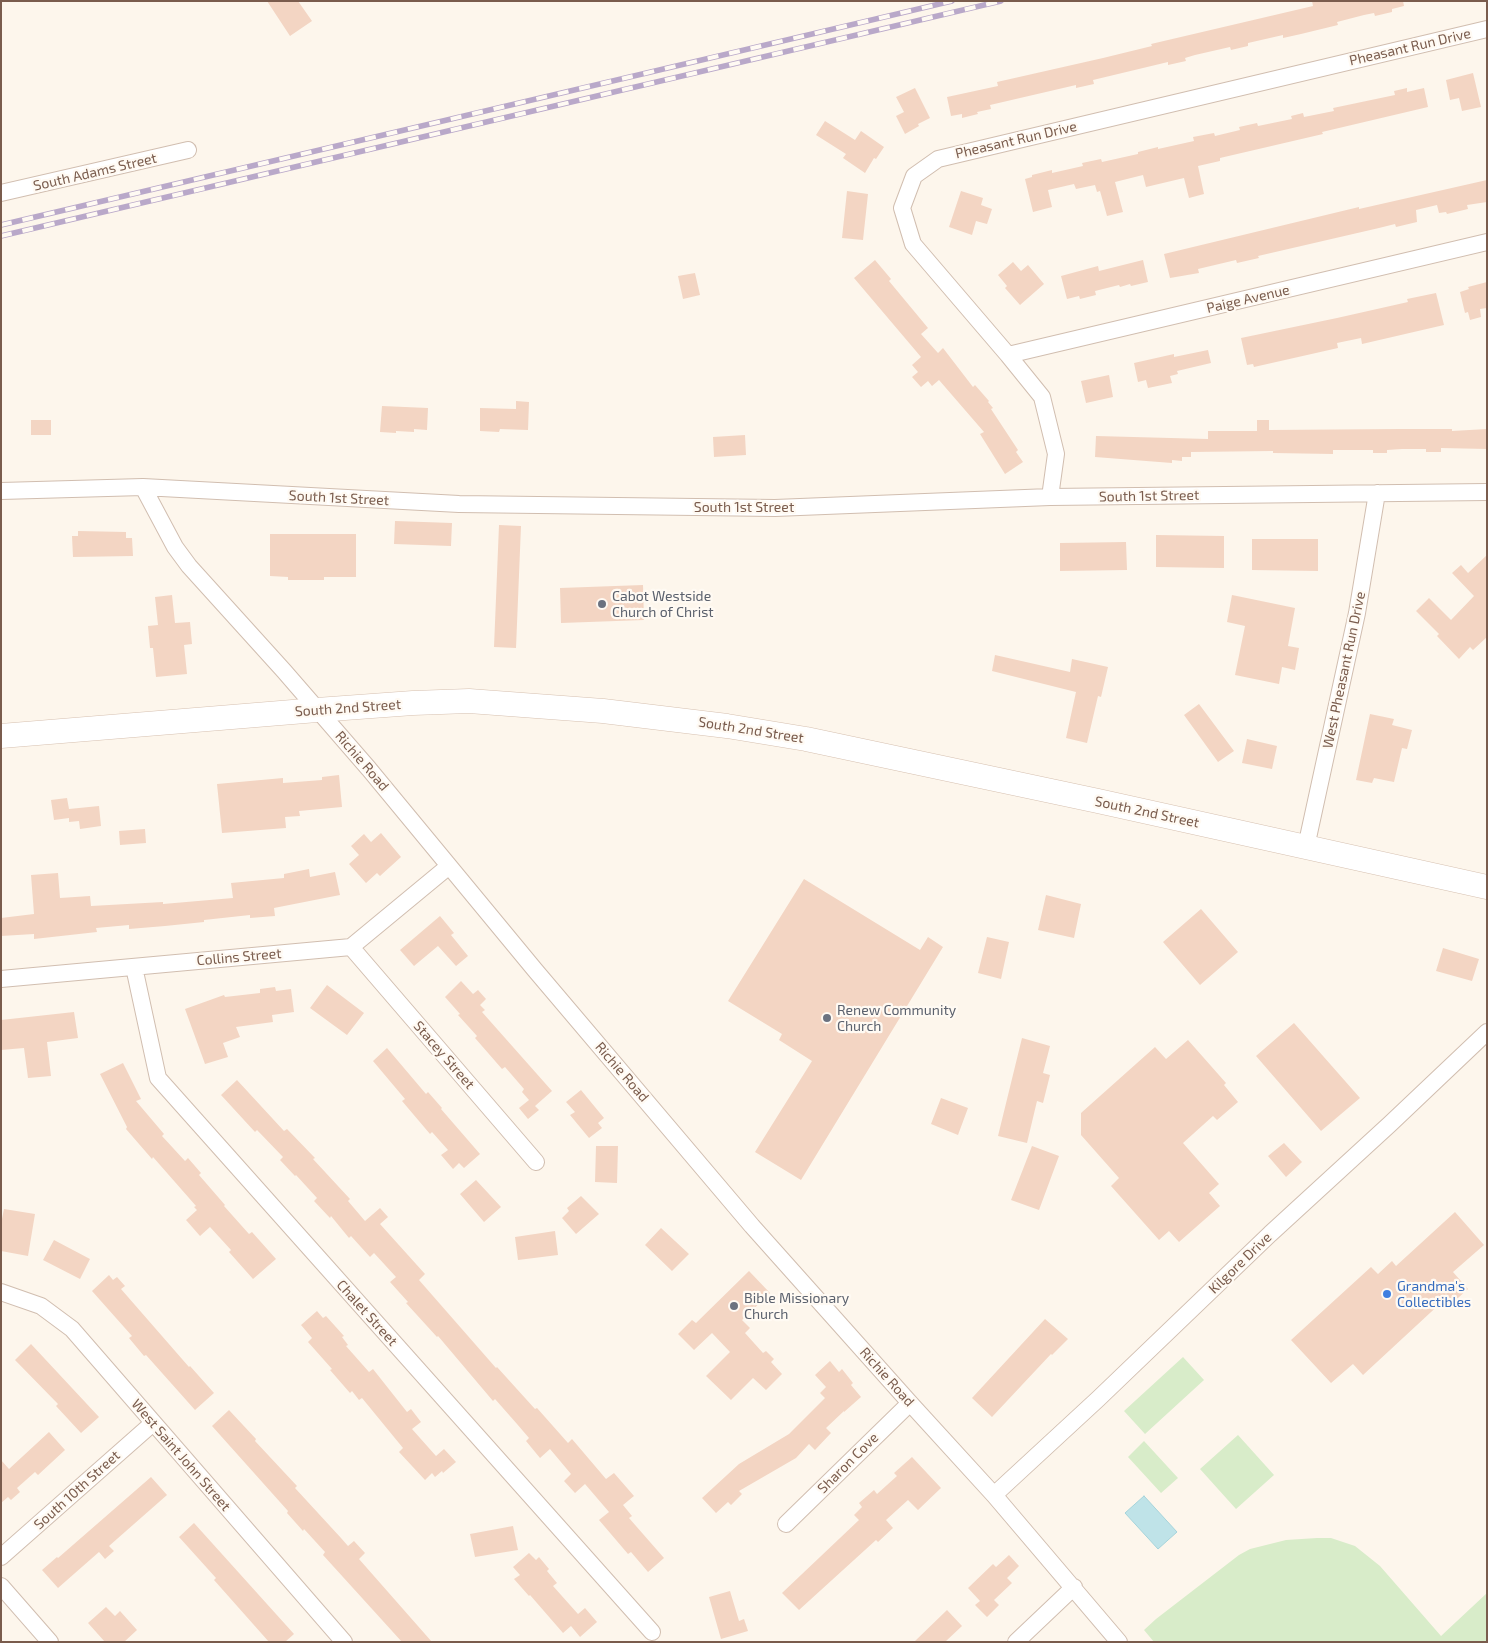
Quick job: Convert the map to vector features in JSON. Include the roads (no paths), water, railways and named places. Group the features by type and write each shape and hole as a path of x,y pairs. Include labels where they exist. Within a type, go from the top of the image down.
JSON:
{"main road":[{"name":"South 2nd Street","path":"1,736 317,710 469,701 603,711 726,726 827,743 1487,887"}],"street":[{"name":"Pheasant Run Drive","path":"1050,497 1056,454 1042,397 913,244 902,208 914,176 938,158 1487,29"},
{"name":"South Adams Street","path":"1,193 188,150"},
{"name":"Paige Avenue","path":"1008,355 1487,242"},
{"name":"South 1st Street","path":"1,491 142,487 459,504 775,508 1050,497 1487,492"},
{"name":"Richie Road","path":"142,487 175,547 189,566 250,632 369,769 535,970 747,1219 994,1495 1120,1642"},
{"name":"West Pheasant Run Drive","path":"1306,846 1357,613 1377,493"},
{"path":"351,947 449,866"},
{"name":"Collins Street","path":"1,979 351,947"},
{"name":"Stacey Street","path":"351,947 536,1162"},
{"name":"Chalet Street","path":"134,967 158,1078 652,1632"},
{"name":"Kilgore Drive","path":"994,1495 1104,1394 1270,1234 1487,1032"},
{"name":"West Saint John Street","path":"1,1292 41,1306 72,1329 344,1642"},
{"name":"Sharon Cove","path":"786,1524 910,1403"},
{"name":"South 10th Street","path":"1,1557 153,1423"},
{"path":"1,1586 50,1642"},
{"path":"1016,1642 1074,1587"}],"water":[{"path":"1144,1496 1177,1532 1158,1549 1125,1513"}],"railway":[{"path":"1,225 952,1"},
{"path":"1,236 1001,1"}],"place":[{"name":"Cabot Westside Church of Christ","path":"602,604"},
{"name":"Renew Community Church","path":"827,1018"},
{"name":"Grandma's Collectibles","path":"1387,1294"},
{"name":"Bible Missionary Church","path":"734,1306"}]}
